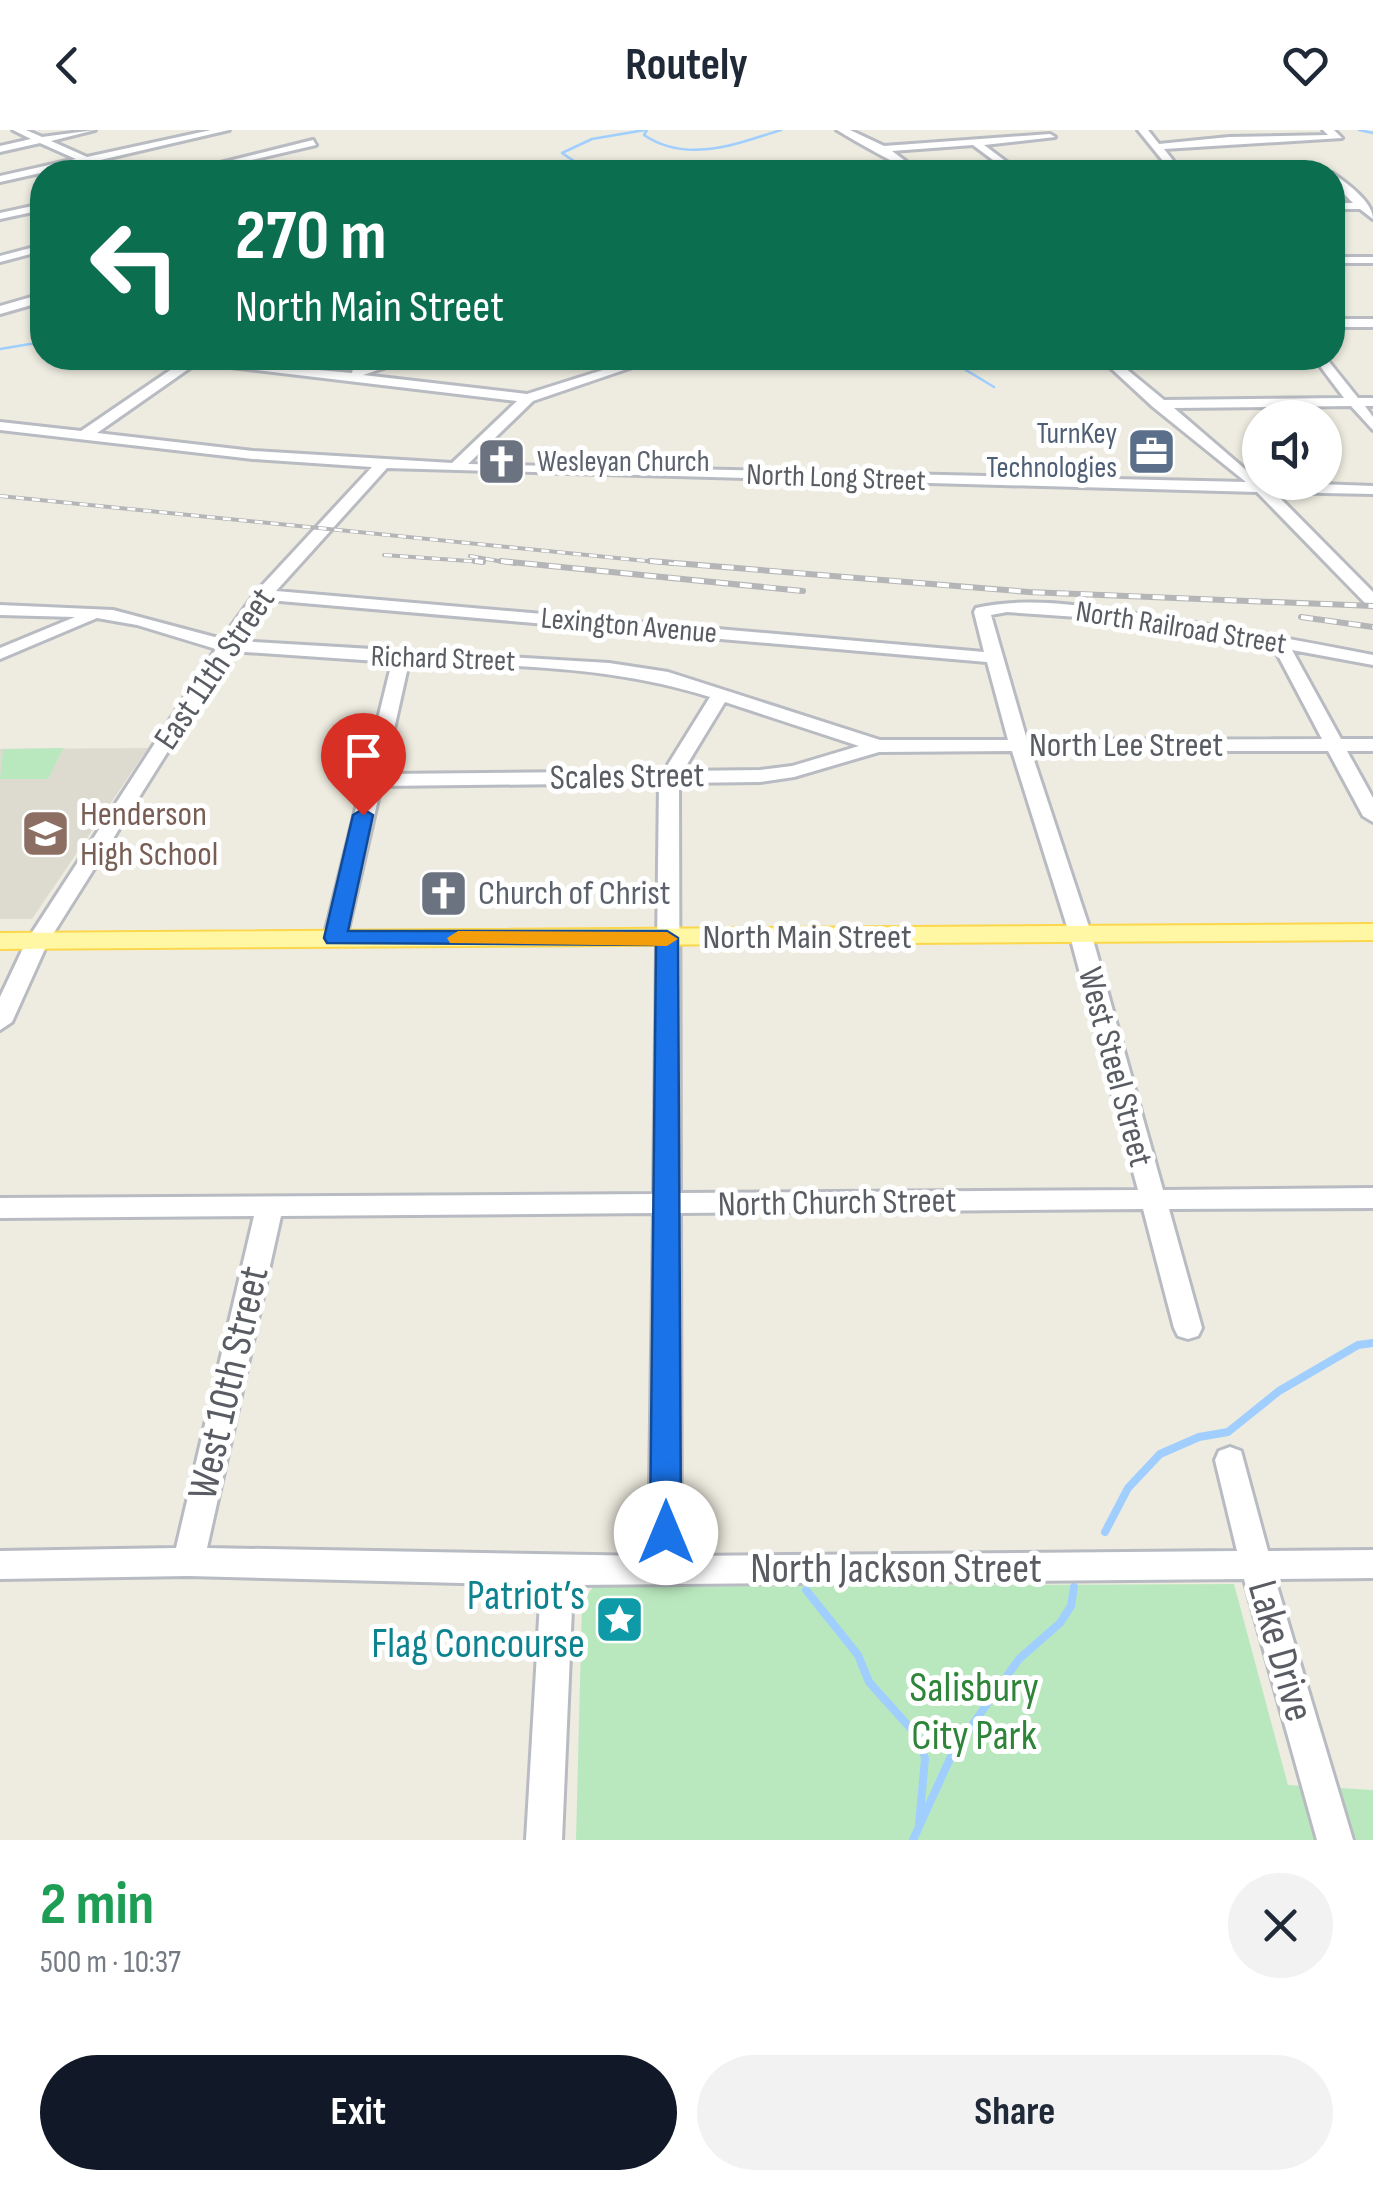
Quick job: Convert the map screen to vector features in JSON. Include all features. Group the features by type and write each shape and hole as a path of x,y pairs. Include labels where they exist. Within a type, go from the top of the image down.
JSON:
{"main road":[{"name":"North Main Street","path":"0,942 1373,932"}],"street":[{"path":"18,130 82,160"},
{"path":"0,149 90,130"},
{"path":"89,160 224,130"},
{"path":"842,130 898,160"},
{"path":"1144,130 1167,160"},
{"path":"1196,130 1212,141"},
{"path":"1157,148 1212,141 1337,138 1328,130"},
{"path":"883,149 1050,137"},
{"path":"974,142 999,160"},
{"path":"240,160 313,143"},
{"path":"0,179 30,173"},
{"path":"1345,188 1373,216"},
{"path":"1345,206 1364,206"},
{"path":"0,216 30,210"},
{"path":"0,259 30,251"},
{"path":"1345,260 1373,260"},
{"path":"0,310 30,301"},
{"path":"1345,323 1373,322"},
{"path":"82,437 179,370"},
{"path":"297,370 528,398 616,370"},
{"path":"348,376 368,370"},
{"path":"1120,370 1242,471"},
{"path":"1330,370 1373,426"},
{"path":"456,468 528,398"},
{"path":"1158,404 1373,402"},
{"name":"North Long Street","path":"0,426 82,437 456,468 1242,488"},
{"name":"East 11th Street","path":"0,1022 37,942 226,646 263,594 384,464"},
{"name":"North Long Street","path":"1342,490 1373,490"},
{"path":"1275,500 1373,601"},
{"name":"Lexington Avenue","path":"263,594 996,658"},
{"name":"West Steel Street","path":"989,608 982,617 1018,745 1081,936 1150,1198"},
{"name":"North Railroad Street","path":"989,608 1070,610 1373,660"},
{"name":"Richard Street","path":"0,610 127,617 226,646 401,660 587,664 662,676 878,746"},
{"path":"0,654 94,614"},
{"path":"1280,643 1373,816"},
{"path":"335,938 401,660"},
{"path":"666,1570 668,778 722,694"},
{"name":"North Lee Street","path":"878,746 1373,745"},
{"name":"Scales Street","path":"371,780 668,778 794,771 878,746"},
{"path":"1150,1198 1188,1328"},
{"name":"North Church Street","path":"0,1208 1373,1198"},
{"name":"West 10th Street","path":"188,1562 270,1205"},
{"name":"Lake Drive","path":"1230,1460 1256,1566 1335,1840"},
{"name":"North Jackson Street","path":"0,1565 188,1562 558,1571 1373,1564"},
{"path":"544,1840 558,1571"}],"shaded area":[{"name":"Henderson High School","path":"148,748 32,919 0,919 0,749"}],"green space":[{"path":"63,748 48,779 0,779 3,749"},
{"name":"Salisbury City Park","path":"1234,1584 1288,1785 1373,1790 1373,1840 576,1840 582,1602 593,1587"}],"waterway":[{"path":"572,160 562,153 592,139 645,130"},
{"path":"647,130 644,135 660,144 694,150 712,149 781,130"},
{"path":"1359,130 1373,133"},
{"path":"0,349 30,344"},
{"path":"966,370 994,387"},
{"path":"1105,1532 1128,1488 1160,1454 1199,1437 1228,1432 1279,1391 1358,1345 1373,1343"},
{"path":"913,1840 953,1752 1019,1659 1060,1623 1071,1606 1074,1587"},
{"path":"806,1590 858,1655 869,1682 921,1740 925,1759 919,1825"}],"railway":[{"path":"0,496 676,564"},
{"path":"384,555 483,562 475,561"},
{"path":"470,556 515,564"},
{"path":"501,561 803,591"},
{"path":"650,561 1029,592 1373,606"},
{"path":"1301,617 1373,627"}],"slow traffic":[{"path":"458,938 667,939"}],"place":[{"name":"TurnKey Technologies","path":"1152,451"},
{"name":"Wesleyan Church","path":"502,462"},
{"name":"Henderson High School","path":"45,834"},
{"name":"Church of Christ","path":"443,893"},
{"name":"Patriot’s Flag Concourse","path":"620,1620"}],"route":[{"path":"363,815 335,938 667,938 666,1533"}]}
